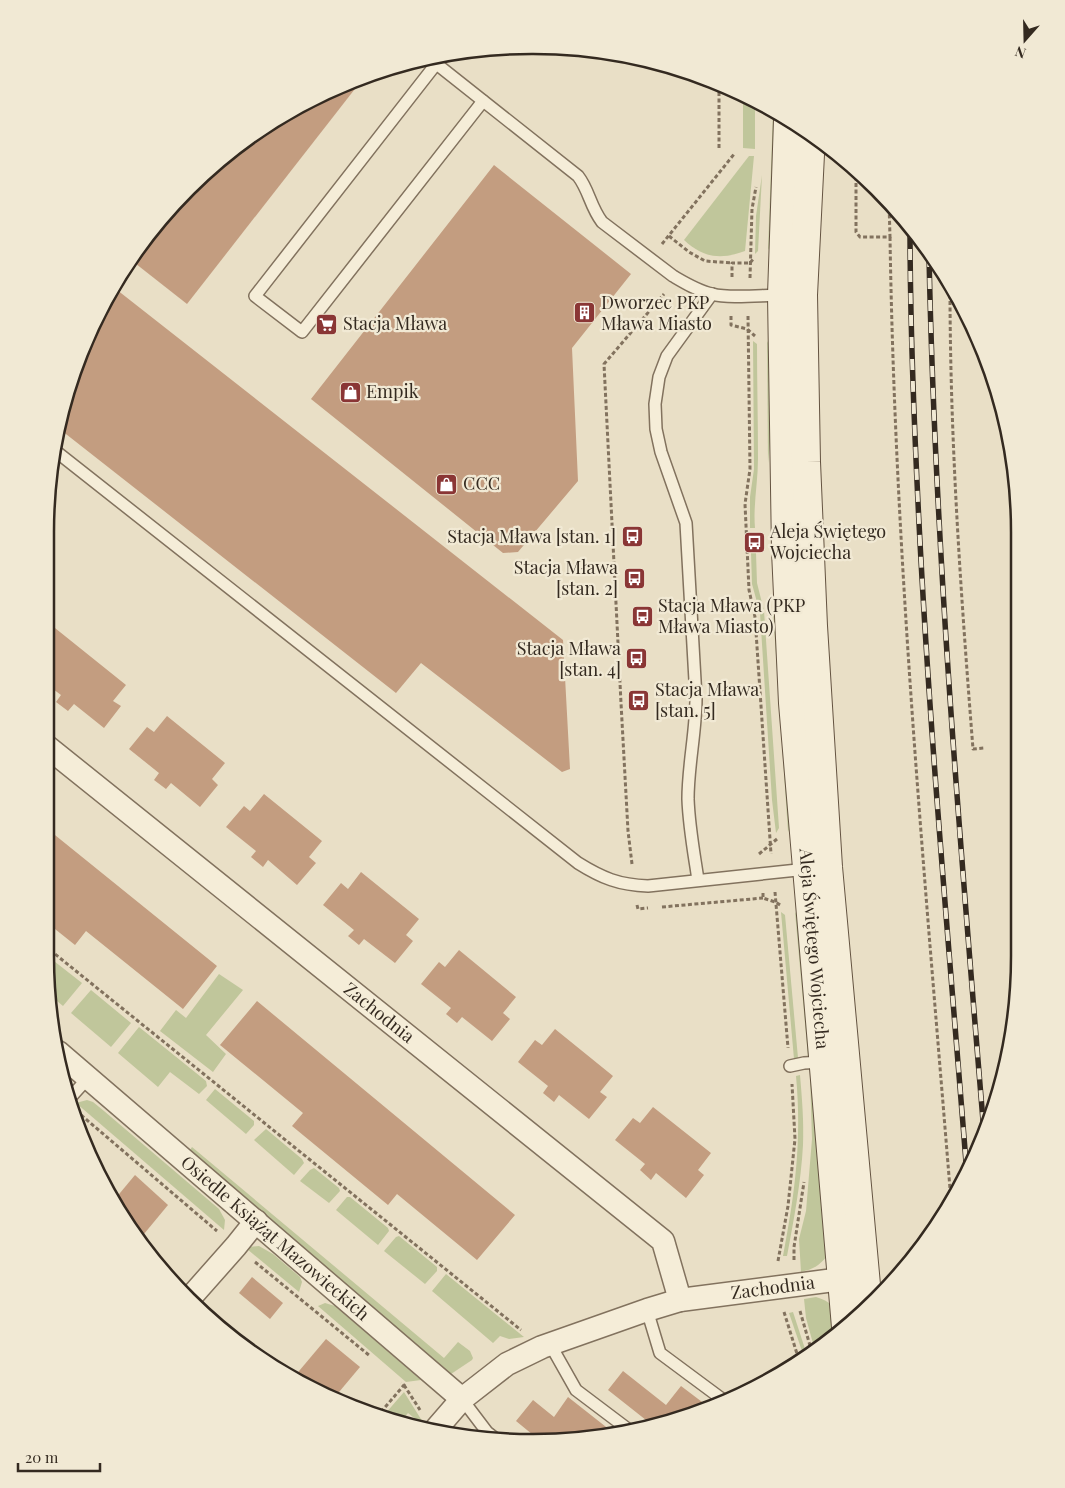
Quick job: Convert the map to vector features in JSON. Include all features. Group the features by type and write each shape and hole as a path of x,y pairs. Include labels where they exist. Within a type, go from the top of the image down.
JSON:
{"street":[{"name":"Aleja Świętego Wojciecha","path":"788,128 793,295 786,560 793,703 818,868 854,1277 848,1315"},
{"name":"Aleja Świętego Wojciecha","path":"793,295 810,143"},
{"name":"Zachodnia","path":"54,752 663,1241 680,1300"},
{"name":"Osiedle Książąt Mazowieckich","path":"65,1058 462,1399"},
{"path":"194,1294 256,1221"},
{"name":"Aleja Świętego Wojciecha","path":"854,1277 865,1300"},
{"name":"Zachodnia","path":"439,1425 462,1399 507,1364 546,1345 680,1300 854,1277"}],"lane":[{"path":"436,64 578,176 585,186 595,213 602,222 685,283 712,294 725,296 793,295"},
{"path":"430,65 255,296 302,332 483,101"},
{"path":"698,880 690,828 688,798 690,761 696,724 696,698 686,522 661,452 656,429 655,404 659,377 667,356 712,294"},
{"path":"60,455 578,863 595,874 609,880 635,886 648,886 818,868"},
{"path":"790,1066 834,1061"},
{"path":"74,1093 88,1078"},
{"path":"647,1310 660,1353 719,1397"},
{"path":"546,1345 576,1390 623,1425"},
{"path":"462,1399 487,1432"}],"path":[{"path":"719,91 719,148"},
{"path":"651,259 735,153"},
{"path":"856,180 856,232 860,237 890,236"},
{"path":"756,183 752,209 747,329 750,469 745,504 749,590 755,617 773,872 795,1139 788,1206 779,1256 784,1315 797,1355"},
{"path":"890,215 894,380 906,617 950,1189"},
{"path":"669,236 689,252 705,261 732,263"},
{"path":"658,289 664,294 604,364 628,831 638,909 763,898"},
{"path":"950,299 954,455 967,673 973,749 984,748"},
{"path":"54,953 546,1345"},
{"path":"404,1385 421,1412"}],"green space":[{"path":"743,103 755,109 755,149 743,148"},
{"path":"773,118 780,123 774,239 768,250"},
{"path":"749,156 754,156 745,251 728,256 713,256 698,251 684,240"},
{"path":"762,175 758,251 755,254 756,216"},
{"path":"753,341 757,344 758,459 755,528 750,528 750,497 754,469"},
{"path":"767,341 771,349 773,410 768,463"},
{"path":"751,553 756,553 757,583 764,611 779,828 776,833 772,800 760,613 752,584"},
{"path":"773,612 777,624 791,825 788,832"},
{"path":"781,912 785,915 798,1058 794,1059"},
{"path":"795,912 802,925 811,1056 808,1057"},
{"path":"54,961 82,983 63,1006 56,1000"},
{"path":"219,974 243,990 206,1035 226,1054 213,1072 160,1031 176,1010 186,1018"},
{"path":"91,990 131,1023 111,1047 71,1013"},
{"path":"139,1027 206,1081 207,1086 199,1094 170,1072 158,1087 118,1053"},
{"path":"800,1075 803,1128 802,1159 787,1256 783,1256 796,1167 798,1100 796,1076"},
{"path":"810,1075 816,1078 827,1256 816,1267 801,1272 799,1239 806,1211 812,1139"},
{"path":"215,1089 254,1121 254,1125 246,1134 206,1100"},
{"path":"87,1100 93,1102 219,1209 225,1220 224,1230 78,1104 77,1103"},
{"path":"266,1129 302,1159 304,1163 294,1175 254,1140"},
{"path":"192,1147 444,1358 458,1342 470,1351 472,1360 451,1374 190,1150"},
{"path":"314,1168 339,1188 340,1191 329,1203 300,1181"},
{"path":"347,1197 350,1197 388,1228 389,1231 378,1245 336,1210"},
{"path":"399,1236 437,1267 437,1271 425,1284 384,1251"},
{"path":"259,1246 273,1254 300,1277 302,1282 299,1292 247,1249 248,1247"},
{"path":"446,1274 524,1337 509,1339 500,1336 493,1343 432,1291"},
{"path":"816,1297 823,1299 831,1305 836,1313 838,1324 813,1343 806,1318 804,1299"},
{"path":"325,1303 335,1306 421,1380 406,1382 318,1306"},
{"path":"793,1312 805,1349 802,1351 789,1313"},
{"path":"404,1392 422,1421 416,1420 408,1413 405,1417 387,1411"}],"building":[{"path":"356,87 187,304 136,264 153,241 194,194 241,153 293,118"},
{"path":"494,165 631,274 572,348 578,481 518,552 503,553 311,399"},
{"path":"119,291 563,640 570,769 562,772 421,663 396,693 64,433 79,379 90,349"},
{"path":"54,627 126,685 113,701 121,706 104,728 74,704 68,711 56,702 61,695 54,690"},
{"path":"167,716 225,763 212,779 218,785 200,807 171,783 166,789 154,780 159,773 129,749 147,727 154,732"},
{"path":"264,794 322,841 309,857 316,863 297,885 268,860 263,867 251,857 256,851 226,827 244,806 250,811"},
{"path":"54,834 217,966 183,1009 86,931 75,945 54,928"},
{"path":"361,872 419,919 406,935 413,941 395,963 364,939 359,945 348,936 354,930 323,905 341,883 348,889"},
{"path":"459,950 516,997 503,1013 510,1019 492,1041 462,1017 457,1023 446,1014 451,1008 421,984 439,962 445,967"},
{"path":"257,1001 515,1215 477,1260 397,1194 388,1205 292,1126 303,1113 220,1045"},
{"path":"555,1029 613,1076 600,1092 607,1097 589,1119 559,1095 554,1102 543,1093 548,1086 518,1062 535,1040 542,1045"},
{"path":"653,1107 711,1153 698,1170 704,1175 686,1198 656,1173 651,1180 640,1170 645,1164 615,1140 633,1118 640,1123"},
{"path":"135,1175 168,1205 144,1234 118,1195"},
{"path":"252,1277 283,1303 270,1319 239,1293"},
{"path":"326,1339 360,1367 338,1393 298,1373"},
{"path":"623,1371 666,1405 681,1386 703,1403 646,1420 608,1390"},
{"path":"568,1397 607,1428 564,1433 532,1434 516,1421 533,1400 554,1417"}],"railway":[{"path":"910,239 917,486 924,604 966,1159"},
{"path":"929,265 932,366 943,585 983,1118"}],"place":[{"name":"Dworzec PKP Mława Miasto","path":"585,313"},
{"name":"Stacja Mława","path":"327,324"},
{"name":"Empik","path":"350,392"},
{"name":"CCC","path":"447,484"},
{"name":"Stacja Mława [stan. 1]","path":"632,537"},
{"name":"Aleja Świętego Wojciecha","path":"754,542"},
{"name":"Stacja Mława [stan. 2]","path":"634,578"},
{"name":"Stacja Mława (PKP Mława Miasto)","path":"642,616"},
{"name":"Stacja Mława [stan. 4]","path":"637,659"},
{"name":"Stacja Mława [stan. 5]","path":"639,700"}]}
